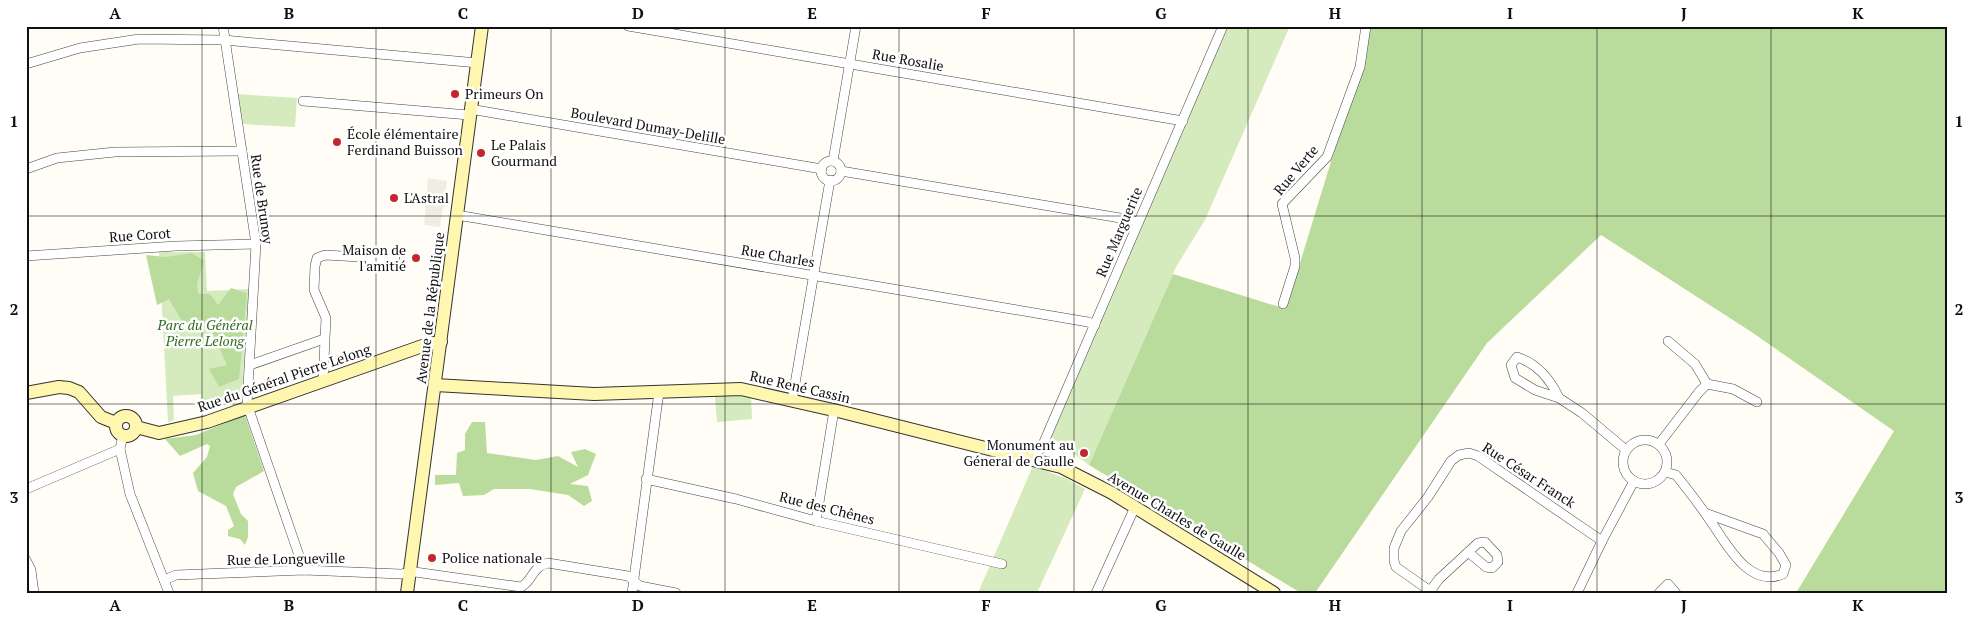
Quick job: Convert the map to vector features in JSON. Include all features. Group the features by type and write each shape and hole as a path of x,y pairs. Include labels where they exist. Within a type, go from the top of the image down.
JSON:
{"main road":[{"name":"Avenue de la République","path":"407,593 482,26"},
{"name":"Rue du Général Pierre Lelong","path":"136,427 151,432 165,433 207,422 428,344 441,342"},
{"name":"Rue René Cassin","path":"435,385 594,394 741,389 834,410 1061,467"},
{"path":"26,393 59,387 69,388 79,392 101,417 116,423"},
{"path":"128,416 134,421 136,427 131,434 123,435 116,429 116,423 122,417 128,416"},
{"name":"Avenue Charles de Gaulle","path":"1061,467 1112,493 1274,593"}],"street":[{"name":"Rue de Brunoy","path":"222,26 256,244 250,365 246,404 304,570"},
{"name":"Rue Rosalie","path":"628,26 1183,121"},
{"path":"833,161 856,26"},
{"name":"Rue Marguerite","path":"1041,449 1223,26"},
{"name":"Rue Verte","path":"1283,304 1296,258 1282,204 1327,157 1360,67 1366,26"},
{"path":"26,64 80,48 139,39 224,40 478,63"},
{"name":"Boulevard Dumay-Delille","path":"303,101 470,112 822,169"},
{"path":"26,169 57,158 115,152 242,151"},
{"path":"833,161 838,164 841,172 836,179 830,180 823,175 822,169 827,162 833,161"},
{"path":"841,172 1132,220 1138,223"},
{"path":"792,401 830,180"},
{"name":"Rue Charles","path":"457,215 1088,322 1094,325"},
{"name":"Rue Corot","path":"26,256 176,246 256,244"},
{"path":"323,381 326,318 314,290 317,258 325,255 394,259"},
{"path":"250,365 324,339"},
{"path":"1668,341 1695,364 1707,384 1733,389 1757,402"},
{"path":"1559,398 1552,383 1544,374 1529,361 1517,357 1511,365 1515,378 1535,390 1559,398 1582,413 1626,450"},
{"path":"1659,444 1707,384"},
{"path":"632,593 659,392"},
{"path":"816,521 834,410"},
{"path":"123,435 120,449 130,494 169,593"},
{"path":"1643,439 1659,444 1666,455 1667,465 1665,472 1654,482 1644,484 1634,481 1628,476 1623,466 1626,450 1631,444 1643,439"},
{"path":"26,489 120,449"},
{"path":"1028,458 1041,449 1048,458 1061,467"},
{"name":"Rue César Franck","path":"1432,592 1396,567 1394,548 1401,531 1428,497 1451,461 1459,455 1468,453 1478,456 1602,541"},
{"path":"1665,472 1676,475 1736,558 1763,577 1777,577 1784,574 1786,564 1780,553 1763,534 1705,513"},
{"name":"Rue des Chênes","path":"646,479 1002,564"},
{"path":"1577,593 1634,481"},
{"path":"1096,593 1136,508"},
{"path":"1432,592 1439,579 1468,552"},
{"path":"26,560 31,570 34,593"},
{"name":"Rue de Longueville","path":"164,580 176,576 304,570 409,573 521,587 539,565 548,563 628,576 634,580"},
{"path":"634,580 640,586 676,593"},
{"path":"1659,593 1668,584 1676,593"}],"green space":[{"path":"1228,26 1290,26 1205,220 1176,267 1089,465 1050,436"},
{"path":"1370,26 1947,26 1947,593 1796,593 1894,431 1750,331 1601,235 1487,343 1315,593 1301,593 1089,465 1173,274 1286,309 1340,132 1361,77"},
{"path":"237,94 297,98 295,127 243,124"},
{"name":"Parc du Général Pierre Lelong","path":"159,252 205,252 207,291 249,289 242,393 237,400 202,413 201,394 173,396 174,420 168,422"},
{"path":"192,253 204,261 197,284 198,294 210,294 218,305 231,288 247,293 239,379 219,387 209,369 227,365 211,330 188,331 169,299 157,305 146,255 166,257"},
{"path":"715,396 751,396 752,419 717,422"},
{"path":"245,415 264,471 236,487 233,494 241,514 248,521 248,537 245,545 240,539 228,536 228,530 234,526 226,506 198,491 193,473 207,457 210,446 207,444 180,456 165,439 196,435"},
{"path":"472,422 485,422 487,453 536,460 558,456 578,467 571,452 585,449 596,454 588,475 570,484 588,486 592,501 584,506 568,495 530,489 494,489 484,495 463,496 459,483 435,485 435,475 456,475 457,453 465,450 465,434"},
{"path":"1033,466 1067,479 1085,489 1037,593 978,593"}],"shaded area":[{"path":"428,178 447,181 440,227 424,225"}],"place":[{"name":"Primeurs On","path":"455,94"},
{"name":"École élémentaire Ferdinand Buisson","path":"337,142"},
{"name":"Le Palais Gourmand","path":"481,153"},
{"name":"L'Astral","path":"394,198"},
{"name":"Maison de l'amitié","path":"416,258"},
{"name":"Monument au Géneral de Gaulle","path":"1084,453"},
{"name":"Police nationale","path":"432,558"}]}
